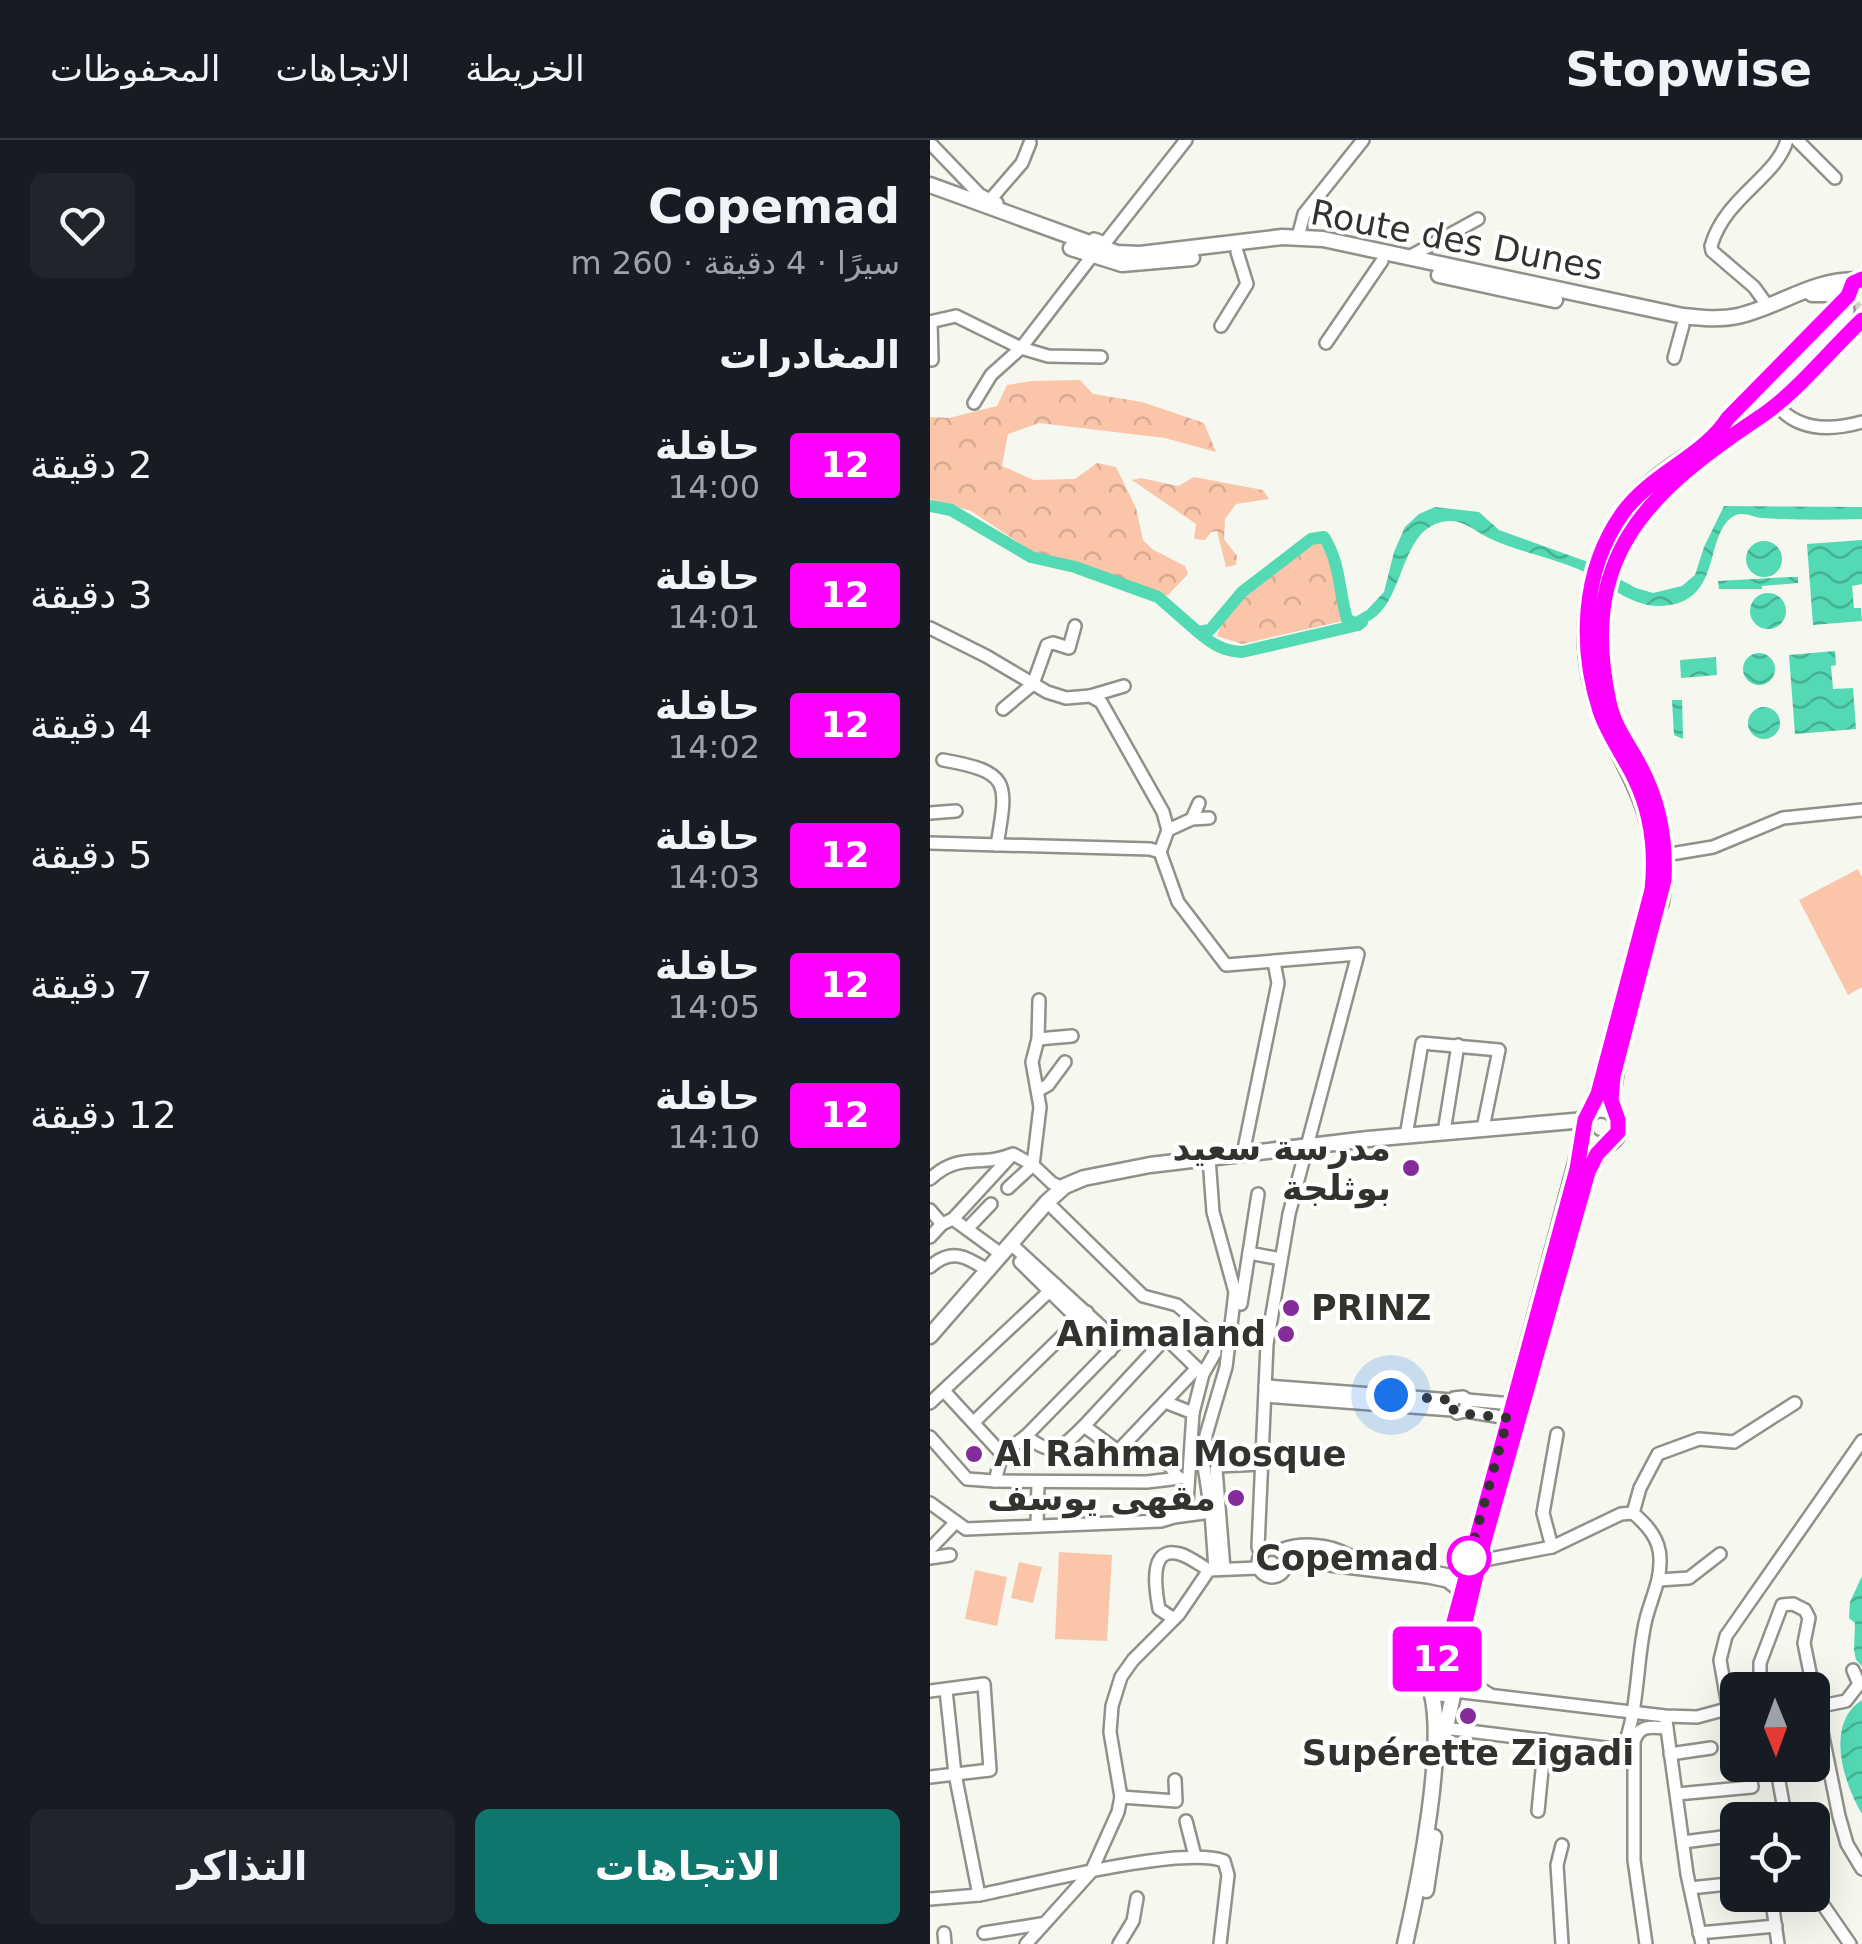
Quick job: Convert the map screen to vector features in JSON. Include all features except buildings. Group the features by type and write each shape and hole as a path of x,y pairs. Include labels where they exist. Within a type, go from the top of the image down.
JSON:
{"highway":[{"path":"1607,556 1670,485 1747,424 1853,308"},
{"path":"1594,603 1610,711 1642,770 1659,812 1665,854 1657,916 1613,1076 1611,1100 1618,1132 1605,1144 1592,1142 1587,1122 1646,918 1654,866 1648,816 1601,713 1590,672 1594,603 1607,556 1622,513 1652,481 1717,435 1853,308"},
{"path":"1587,1122 1600,1109 1615,1115"}],"main road":[{"name":"Route des Dunes","path":"930,185 1117,253 1140,254 1298,237 1323,239 1683,316 1725,318 1807,288 1860,279"},
{"name":"Route des Dunes","path":"930,195 1122,264 1310,246 1482,286 1682,325 1737,326 1818,293 1853,308"},
{"path":"1747,424 1776,404 1853,308 1860,279"},
{"path":"1797,300 1820,301 1826,318"},
{"path":"1717,435 1728,418 1826,318 1853,308"},
{"path":"930,1336 1047,1202 1063,1188 1084,1178 1309,1146 1482,1128 1587,1122 1448,1644 1428,1673 1436,1712 1432,1772 1418,1884 1405,1944"},
{"path":"1414,1944 1430,1864 1444,1728 1461,1680 1458,1652 1479,1560 1583,1189 1605,1144"},
{"path":"1434,1663 1449,1660 1459,1668"},
{"path":"1429,1684 1440,1693 1454,1691"}],"street":[{"path":"930,144 990,200 1106,244 1186,140"},
{"path":"1298,237 1304,214 1362,140"},
{"path":"1767,305 1754,286 1712,252 1712,246 1736,200 1781,157 1788,140"},
{"path":"1797,140 1835,178"},
{"path":"990,200 1022,163 1030,143"},
{"path":"1406,258 1478,219"},
{"path":"1222,326 1247,284 1237,252"},
{"path":"974,403 991,375 1021,348 1092,256"},
{"path":"1326,343 1382,261"},
{"path":"932,360 930,322 956,316 1021,348 1048,356 1101,356"},
{"path":"1674,358 1682,325"},
{"path":"1776,404 1796,424 1857,424 1862,414"},
{"path":"1003,709 1033,684 1048,645 1069,648 1075,626"},
{"path":"930,628 1066,698 1124,686"},
{"path":"1090,696 1106,708 1163,812 1168,830 1160,852 1178,902 1226,965 1358,954 1289,1214 1267,1344 1258,1547 1264,1575 1284,1570 1284,1555"},
{"path":"943,760 992,772 1000,780 1005,801 998,844"},
{"path":"1192,819 1199,803"},
{"path":"1665,854 1713,847 1783,818 1862,810"},
{"path":"930,813 956,811"},
{"path":"1168,830 1192,819 1209,818"},
{"path":"930,843 1160,852"},
{"path":"1243,1154 1278,983 1274,962"},
{"path":"1008,1188 1033,1165 1039,1090 1032,1062 1038,1039 1039,1000"},
{"path":"1038,1039 1072,1036"},
{"path":"1406,1136 1422,1042 1499,1050 1482,1128"},
{"path":"1444,1132 1458,1045"},
{"path":"1039,1090 1048,1085 1065,1062"},
{"path":"930,1237 1013,1154"},
{"path":"930,1179 956,1161 994,1161 1013,1154 1063,1188"},
{"path":"1209,1158 1213,1212 1235,1292 1228,1348 1206,1435 1204,1466 1216,1570"},
{"path":"1228,1348 1235,1336 1258,1194"},
{"path":"1047,1202 1144,1296 1178,1305 1215,1338 1215,1353 1200,1371 1118,1451"},
{"path":"967,1229 991,1204"},
{"path":"930,1210 1006,1249 1082,1316 1110,1350 1026,1436 1002,1454 995,1482"},
{"path":"1249,1253 1281,1259"},
{"path":"930,1267 949,1254 958,1254 987,1270"},
{"path":"930,1403 1053,1288"},
{"path":"974,1422 1082,1316"},
{"path":"1026,1436 1037,1445 1061,1449 1163,1342 1172,1343 1200,1371"},
{"path":"1174,1517 1187,1503 1184,1477 1200,1371"},
{"path":"1265,1391 1322,1390 1510,1412"},
{"path":"1322,1390 1339,1401"},
{"path":"944,1391 1002,1454"},
{"path":"1265,1391 1339,1401 1459,1405"},
{"path":"1165,1402 1193,1413"},
{"path":"1633,1514 1644,1478 1658,1454 1699,1439 1734,1442 1795,1402"},
{"path":"1084,1426 1118,1451 1166,1460 1184,1477"},
{"path":"1552,1548 1543,1513 1557,1434"},
{"path":"930,1438 967,1479 1038,1484 1184,1477"},
{"path":"1723,1672 1720,1660 1726,1636 1862,1441"},
{"path":"1026,1944 1091,1872 1109,1836 1121,1797 1110,1732 1116,1690 1133,1660 1216,1570 1216,1469 1262,1464"},
{"path":"1038,1484 1038,1526"},
{"path":"930,1503 966,1529 1161,1521 1211,1512"},
{"path":"1444,1728 1622,1750 1645,1620 1659,1580 1656,1540 1646,1524 1633,1514 1621,1514 1552,1548 1479,1560"},
{"path":"930,1549 956,1522"},
{"path":"1284,1555 1298,1546 1335,1548 1351,1556 1463,1585"},
{"path":"1174,1618 1160,1610 1153,1581 1158,1562 1168,1554 1178,1553 1216,1570 1259,1562 1272,1549 1284,1555"},
{"path":"1659,1580 1689,1578 1720,1554"},
{"path":"930,1558 950,1555"},
{"path":"1760,1672 1760,1662 1782,1605 1793,1604 1806,1610 1809,1618 1804,1643 1809,1672"},
{"path":"1459,1668 1480,1690 1498,1698"},
{"path":"1830,1705 1846,1701 1859,1684 1853,1670"},
{"path":"930,1692 984,1684 990,1770 930,1777"},
{"path":"946,1690 954,1774 979,1895"},
{"path":"1454,1691 1666,1722"},
{"path":"1646,1944 1634,1860 1637,1732 1646,1726 1720,1710"},
{"path":"1666,1722 1700,1938 1776,1926"},
{"path":"1538,1811 1545,1740"},
{"path":"1670,1754 1711,1748"},
{"path":"1830,1771 1843,1830 1862,1869"},
{"path":"1121,1797 1176,1802 1174,1780"},
{"path":"1676,1794 1752,1787 1751,1782"},
{"path":"1186,1820 1195,1856"},
{"path":"1683,1842 1720,1837"},
{"path":"1562,1845 1556,1866 1562,1944"},
{"path":"930,1900 979,1895 1195,1856 1224,1861 1228,1875 1220,1944"},
{"path":"1690,1888 1720,1884"},
{"path":"1119,1944 1133,1921 1137,1898"},
{"path":"1774,1912 1778,1944"},
{"path":"1828,1912 1850,1944"},
{"path":"984,1933 1041,1924"}],"green space":[{"path":"1080,380 1093,394 1142,402 1204,423 1216,452 1165,438 1039,423 1008,434 1002,466 1034,480 1075,479 1097,463 1116,467 1136,508 1143,540 1185,566 1188,574 1167,596 1081,564 1031,551 971,511 930,499 930,417 949,418 997,406 1007,385"},
{"path":"1194,477 1263,490 1269,499 1236,504 1225,519 1224,539 1237,556 1236,565 1226,567 1217,531 1205,540 1194,539 1196,524 1132,480 1141,478 1178,486"},
{"path":"1313,542 1321,544 1338,576 1343,621 1242,644 1217,636 1232,607 1244,595"},
{"path":"1858,869 1862,877 1862,987 1848,995 1799,900"},
{"path":"1059,1552 1112,1555 1107,1641 1055,1639"},
{"path":"1019,1562 1042,1567 1033,1603 1011,1598"},
{"path":"975,1570 1007,1577 997,1626 965,1619"}],"water":[{"path":"1724,506 1862,507 1862,519 1736,515 1723,527 1709,569 1694,594 1681,602 1661,606 1638,602 1578,569 1502,544 1466,525 1449,521 1431,526 1419,537 1386,605 1374,618 1358,625 1350,620 1367,610 1384,592 1405,527 1419,514 1435,507 1479,512 1499,530 1588,562 1653,593 1682,586 1695,575"},
{"path":"1862,540 1862,584 1852,586 1854,608 1861,608 1862,621 1813,625 1807,544"},
{"path":"1764,541 1777,546 1782,559 1777,572 1764,577 1751,572 1746,559 1751,546"},
{"path":"1798,577 1798,583 1762,589 1719,589 1718,581"},
{"path":"1768,593 1781,598 1786,611 1781,624 1768,629 1755,624 1750,611 1755,598"},
{"path":"1835,651 1836,665 1831,666 1833,689 1853,688 1856,729 1795,734 1789,655"},
{"path":"1759,653 1770,658 1775,669 1770,680 1759,685 1748,680 1743,669 1748,658"},
{"path":"1716,657 1717,675 1681,678 1680,660"},
{"path":"1672,700 1682,700 1683,739 1674,735"},
{"path":"1764,707 1775,712 1780,723 1775,734 1764,739 1753,734 1748,723 1753,712"},
{"path":"1862,1576 1862,1666 1854,1650 1855,1623 1849,1618 1850,1602"},
{"path":"1862,1700 1862,1814 1844,1771 1841,1739 1850,1711"}],"waterway":[{"path":"930,506 951,510 1031,557 1075,567 1158,597 1198,632 1210,630 1242,592 1311,539 1324,537 1336,567 1347,619 1358,625 1362,622"},
{"path":"1198,632 1218,646 1242,652 1358,625"}],"tunnel":[{"path":"1846,310 1862,294"}],"bus line":[{"name":"12","path":"1862,279 1853,283 1848,296 1728,418 1717,435 1652,481 1622,513 1600,553 1587,602 1590,672 1601,713 1636,780 1648,816 1653,845 1652,890 1598,1094 1583,1126 1577,1169 1448,1644 1434,1663 1449,1660 1458,1666 1483,1545 1588,1172 1597,1154 1618,1132 1611,1100 1613,1076 1664,880 1659,812 1642,770 1610,711 1602,672 1601,605 1614,558 1638,517 1670,485 1789,392 1862,320"}],"place":[{"name":"مدرسة سعيد بوثلجة","path":"1411,1168"},
{"name":"PRINZ","path":"1291,1308"},
{"name":"Animaland","path":"1286,1334"},
{"name":"Al Rahma Mosque","path":"974,1454"},
{"name":"مقهى يوسف","path":"1236,1498"},
{"name":"Copemad","path":"1469,1558"},
{"name":"Supérette Zigadi","path":"1468,1716"}],"route":[{"path":"1391,1395 1452,1400 1451,1407 1460,1414 1508,1418 1469,1558"}]}
